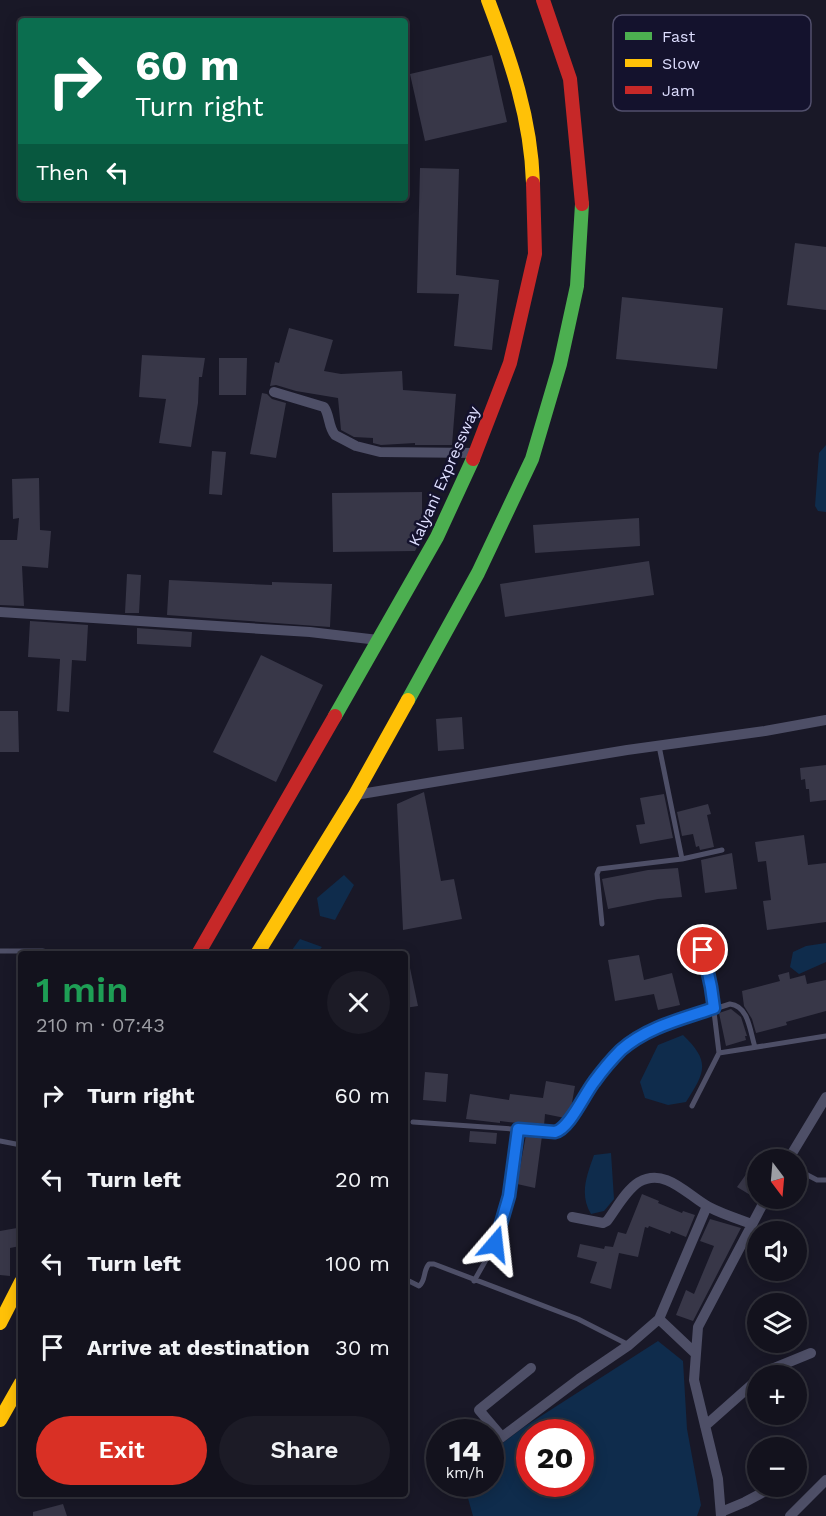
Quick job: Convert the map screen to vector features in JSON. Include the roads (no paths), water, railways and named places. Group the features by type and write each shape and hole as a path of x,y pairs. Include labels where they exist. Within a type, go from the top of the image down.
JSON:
{"highway":[{"name":"Kalyani Expressway","path":"200,951 438,537 476,453 510,363 534,254 532,160 522,99 488,0"},
{"path":"259,951 355,795 478,573 532,459 560,364 577,286 582,199 570,79 543,0"},
{"path":"0,1323 18,1288"},
{"path":"0,1420 18,1388"}],"street":[{"path":"274,392 324,407 331,431 335,435 369,450 439,454 476,453"},
{"path":"0,612 310,632 378,640"},
{"path":"355,795 826,720"},
{"path":"795,1149 826,1098"},
{"path":"572,1217 597,1223 607,1221 633,1188 645,1180 656,1178 672,1182 707,1206 747,1222"},
{"path":"504,1435 629,1345 659,1319 707,1206"},
{"path":"747,1234 698,1327 694,1380 718,1479 721,1514 755,1497"},
{"path":"659,1319 696,1354"},
{"path":"782,1365 811,1353"},
{"path":"487,1419 479,1410 531,1368"},
{"path":"705,1426 747,1389"},
{"path":"790,1516 825,1484"}],"lane":[{"path":"659,746 682,859"},
{"path":"602,924 597,874 599,869 682,859 722,850"},
{"path":"692,1106 719,1053 711,987 698,928"},
{"path":"0,951 42,951"},
{"path":"413,1122 560,1131 566,1126 583,1096 623,1048 658,1027 730,1004 740,1007 744,1013 755,1047"},
{"path":"719,1053 826,1036"},
{"path":"474,1281 495,1244 509,1196 518,1129"},
{"path":"0,1142 18,1145"},
{"path":"807,1175 817,1180 826,1180"},
{"path":"408,1281 416,1286 420,1285 429,1264 578,1319 629,1345"}],"water":[{"path":"826,445 826,512 818,511 815,506 819,453"},
{"path":"344,875 354,885 335,920 320,916 317,898"},
{"path":"300,939 322,947 319,951 291,951"},
{"path":"826,943 826,962 799,974 790,967 793,952 806,946"},
{"path":"683,1035 698,1053 702,1067 701,1075 686,1102 668,1105 645,1098 640,1082 658,1045"},
{"path":"611,1153 614,1199 604,1211 591,1214 585,1199 585,1184 589,1170 594,1155"},
{"path":"658,1341 683,1361 687,1429 701,1505 697,1516 473,1516 468,1497 504,1497 504,1442 516,1433 516,1497 594,1497 594,1419 536,1419"}]}
